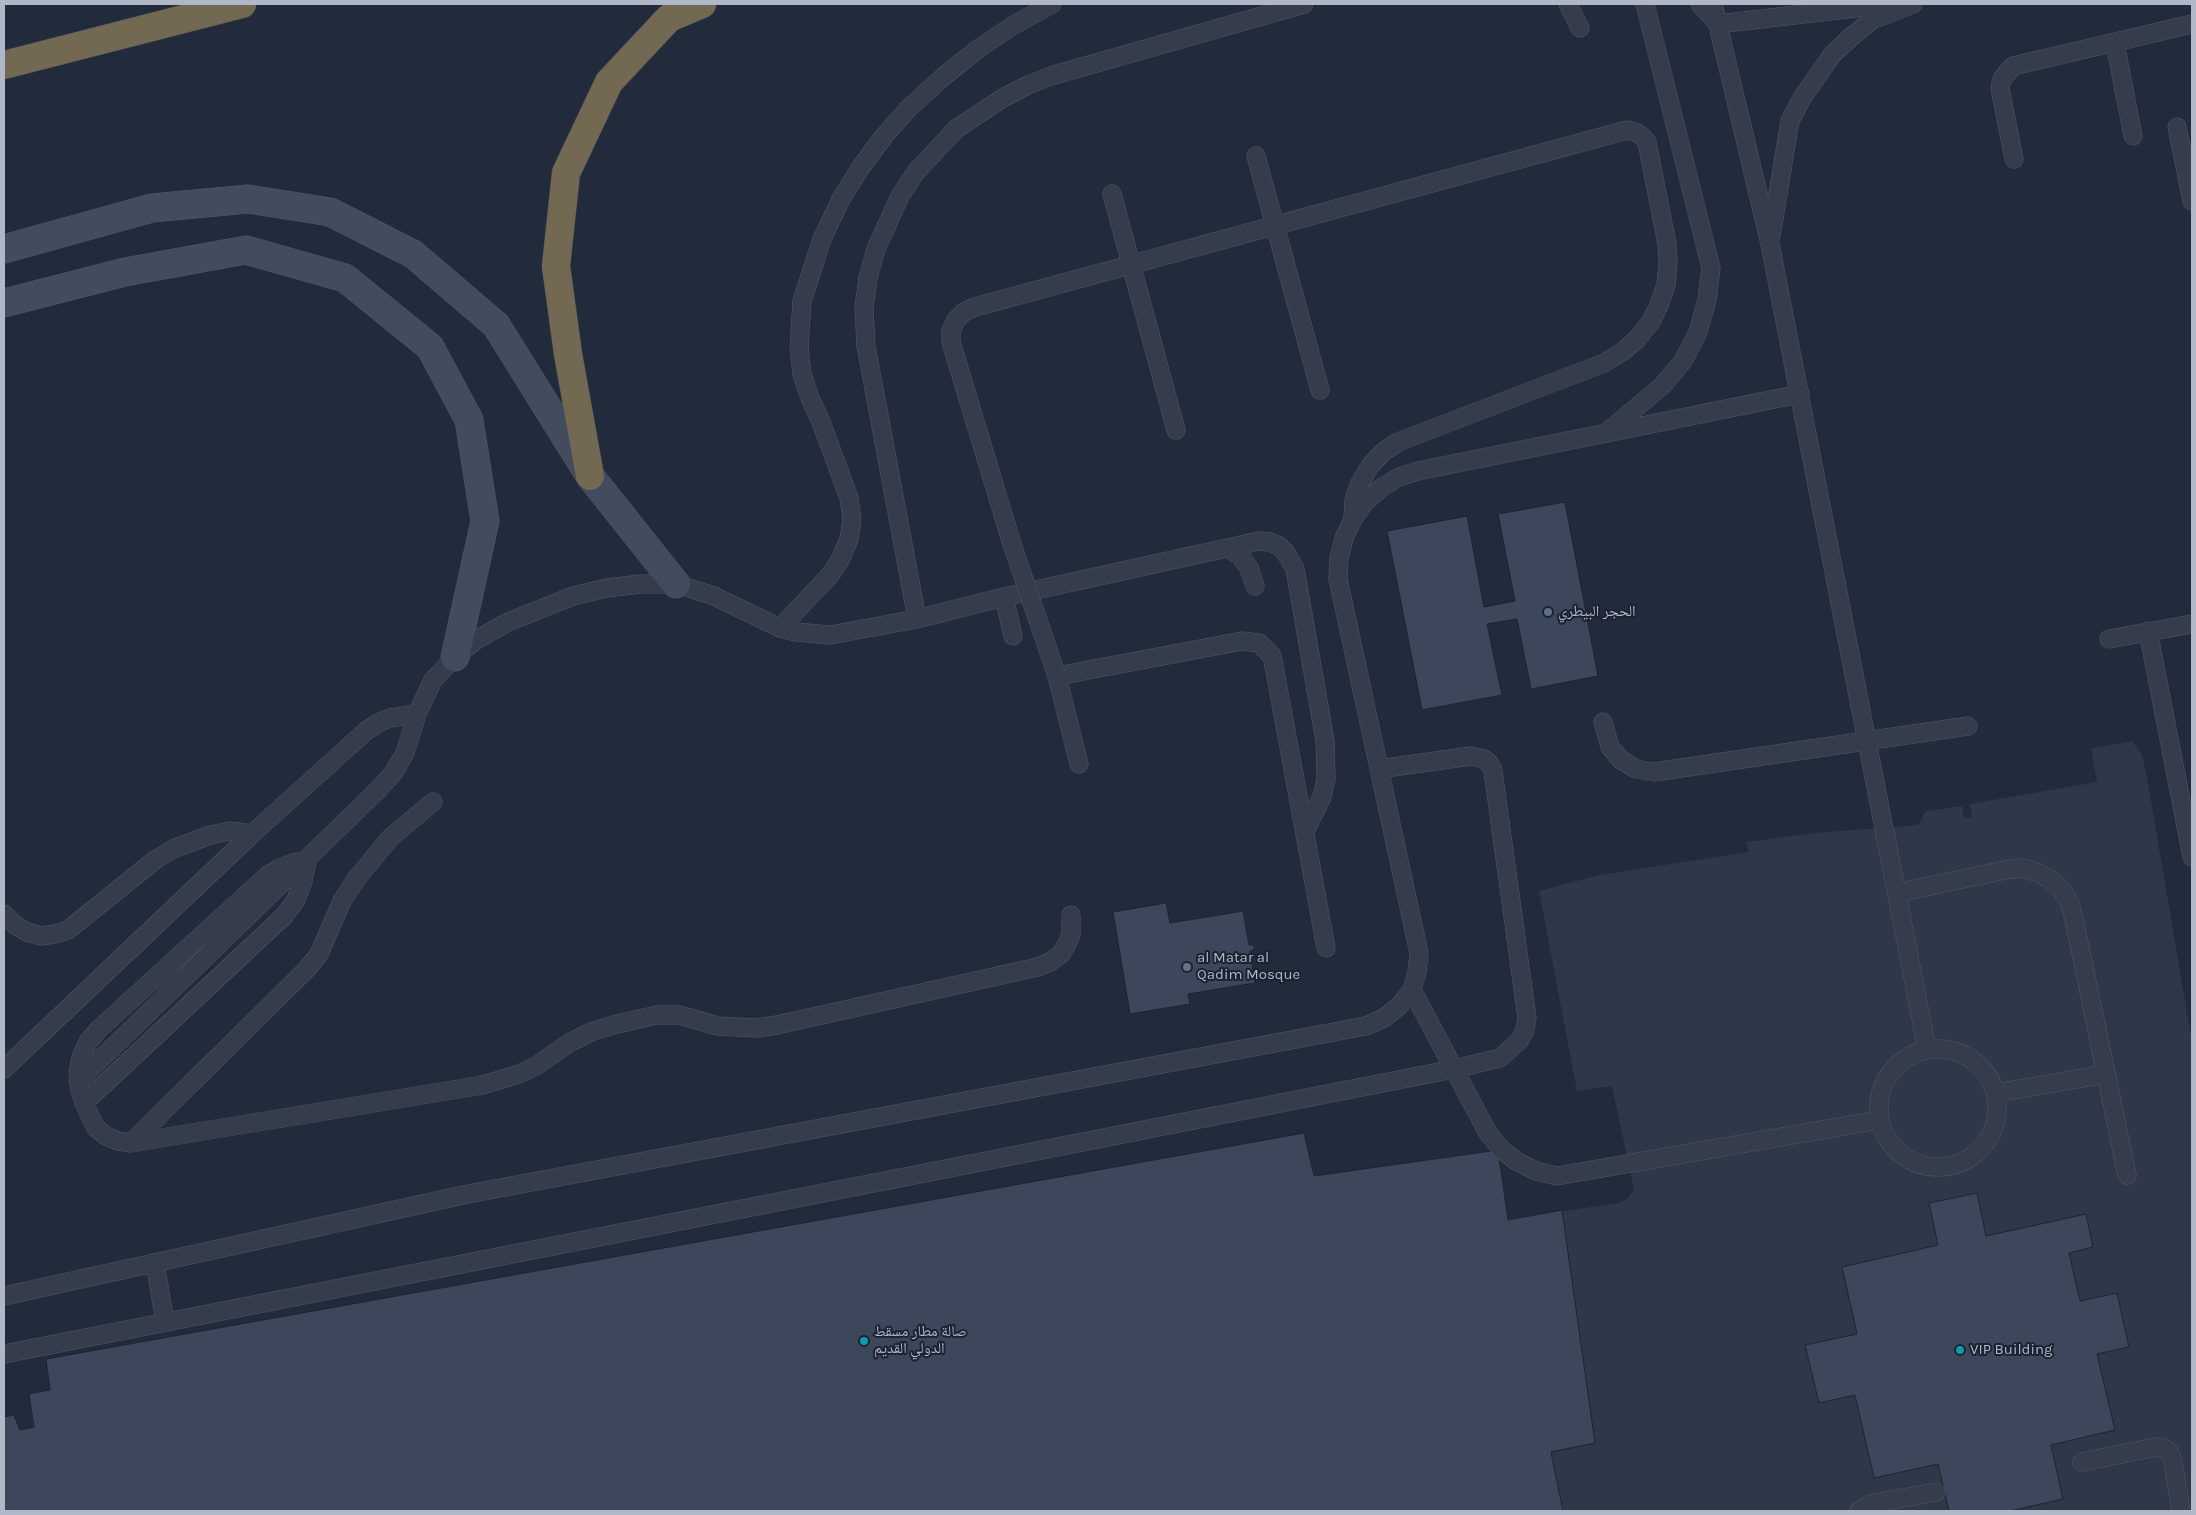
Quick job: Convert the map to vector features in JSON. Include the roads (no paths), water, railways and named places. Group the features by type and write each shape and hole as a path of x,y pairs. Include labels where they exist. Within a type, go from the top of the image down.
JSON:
{"highway":[{"path":"4,65 242,4"},
{"path":"590,476 568,354 556,266 566,174 609,82 669,18 702,4"}],"street":[{"path":"4,249 152,208 248,199 330,212 413,254 496,325 590,476 676,584"},
{"path":"4,303 125,272 246,250 344,278 430,347 469,420 486,521 455,657"}],"lane":[{"path":"780,628 831,574 841,558 849,539 852,518 849,498 802,374 799,348 802,301 822,239 841,199 861,167 884,136 910,108 943,77 978,49 1012,26 1052,4"},
{"path":"917,619 866,346 864,307 868,278 876,249 900,196 916,172 956,129 1002,98 1028,85 1054,75 1304,4"},
{"path":"1568,4 1580,28"},
{"path":"1604,434 1662,386 1683,361 1698,332 1707,300 1710,268 1644,4"},
{"path":"1700,4 1718,24"},
{"path":"1713,4 1770,244 1927,1049"},
{"path":"1718,24 1889,4"},
{"path":"1770,244 1790,122 1802,98 1832,55 1851,37 1872,20 1913,4"},
{"path":"2014,159 2000,88 2006,71 2021,63 2192,24"},
{"path":"2115,42 2133,136"},
{"path":"2177,127 2192,201"},
{"path":"1080,764 1057,676 1012,544 951,342 951,330 964,312 975,307 1627,130 1635,132 1647,142 1667,244 1668,264 1664,291 1650,322 1632,343 1604,363 1398,442 1382,452 1360,482 1354,500 1353,519"},
{"path":"1256,156 1320,390"},
{"path":"1112,194 1176,430"},
{"path":"4,1296 468,1194 1366,1026 1384,1018 1399,1006 1412,990 1417,972 1418,953 1338,579 1339,558 1344,538 1353,519 1365,502 1381,488 1399,477 1418,471 1800,394"},
{"path":"1071,915 1072,934 1067,944 1056,958 1038,967 757,1028 718,1026 679,1015 658,1016 613,1024 569,1043 536,1066 519,1074 483,1085 130,1142 118,1141 106,1136 96,1128 84,1103 78,1081 81,1057 88,1042 99,1029 268,875 280,868 306,861 394,772 405,753 417,714 433,680 455,657 476,640 508,622 573,596 633,585 676,584 714,596 780,628 814,635 830,635 917,619 1004,596 1259,541 1270,542 1279,546 1286,553 1295,569 1327,760 1326,779 1322,797 1305,831"},
{"path":"1227,548 1240,556 1249,568 1255,586"},
{"path":"1004,596 1012,636"},
{"path":"2109,639 2192,624"},
{"path":"2148,631 2192,857"},
{"path":"1057,676 1242,641 1259,643 1272,656 1326,948"},
{"path":"4,1069 252,834 372,727 390,718 417,714"},
{"path":"1603,722 1610,746 1621,760 1636,769 1654,772 1968,726"},
{"path":"4,1354 1454,1069 1500,1058 1519,1041 1525,1030 1527,1018 1493,771 1484,758 1471,756 1378,769"},
{"path":"130,1142 307,969 319,954 342,901 356,878 391,837 433,802"},
{"path":"4,914 15,926 41,936 68,930 155,860 173,849 210,834 230,830 252,834"},
{"path":"84,1103 284,916 296,900 301,887 306,861"},
{"path":"1897,893 2022,868 2050,879 2062,890 2070,904 2127,1175"},
{"path":"1412,990 1488,1132 1500,1149 1516,1161 1536,1170 1557,1176 1879,1120"},
{"path":"1945,1048 1962,1053 1977,1063 1989,1077 1996,1094 1997,1112 1993,1130 1983,1147 1968,1159 1951,1166 1931,1167 1913,1162 1898,1152 1886,1137 1879,1120 1878,1100 1883,1082 1894,1067 1909,1055 1927,1049 1945,1048"},
{"path":"1996,1094 2106,1074"},
{"path":"155,1263 165,1322"},
{"path":"2082,1462 2152,1448 2160,1447 2167,1450 2173,1462 2181,1511"},
{"path":"1859,1511 1870,1504 1936,1492"}],"place":[{"name":"الحجر البيطري","path":"1548,612"},
{"name":"al Matar al Qadim Mosque","path":"1187,967"},
{"name":"صالة مطار مسقط الدولي القديم","path":"864,1341"},
{"name":"VIP Building","path":"1960,1350"}]}
